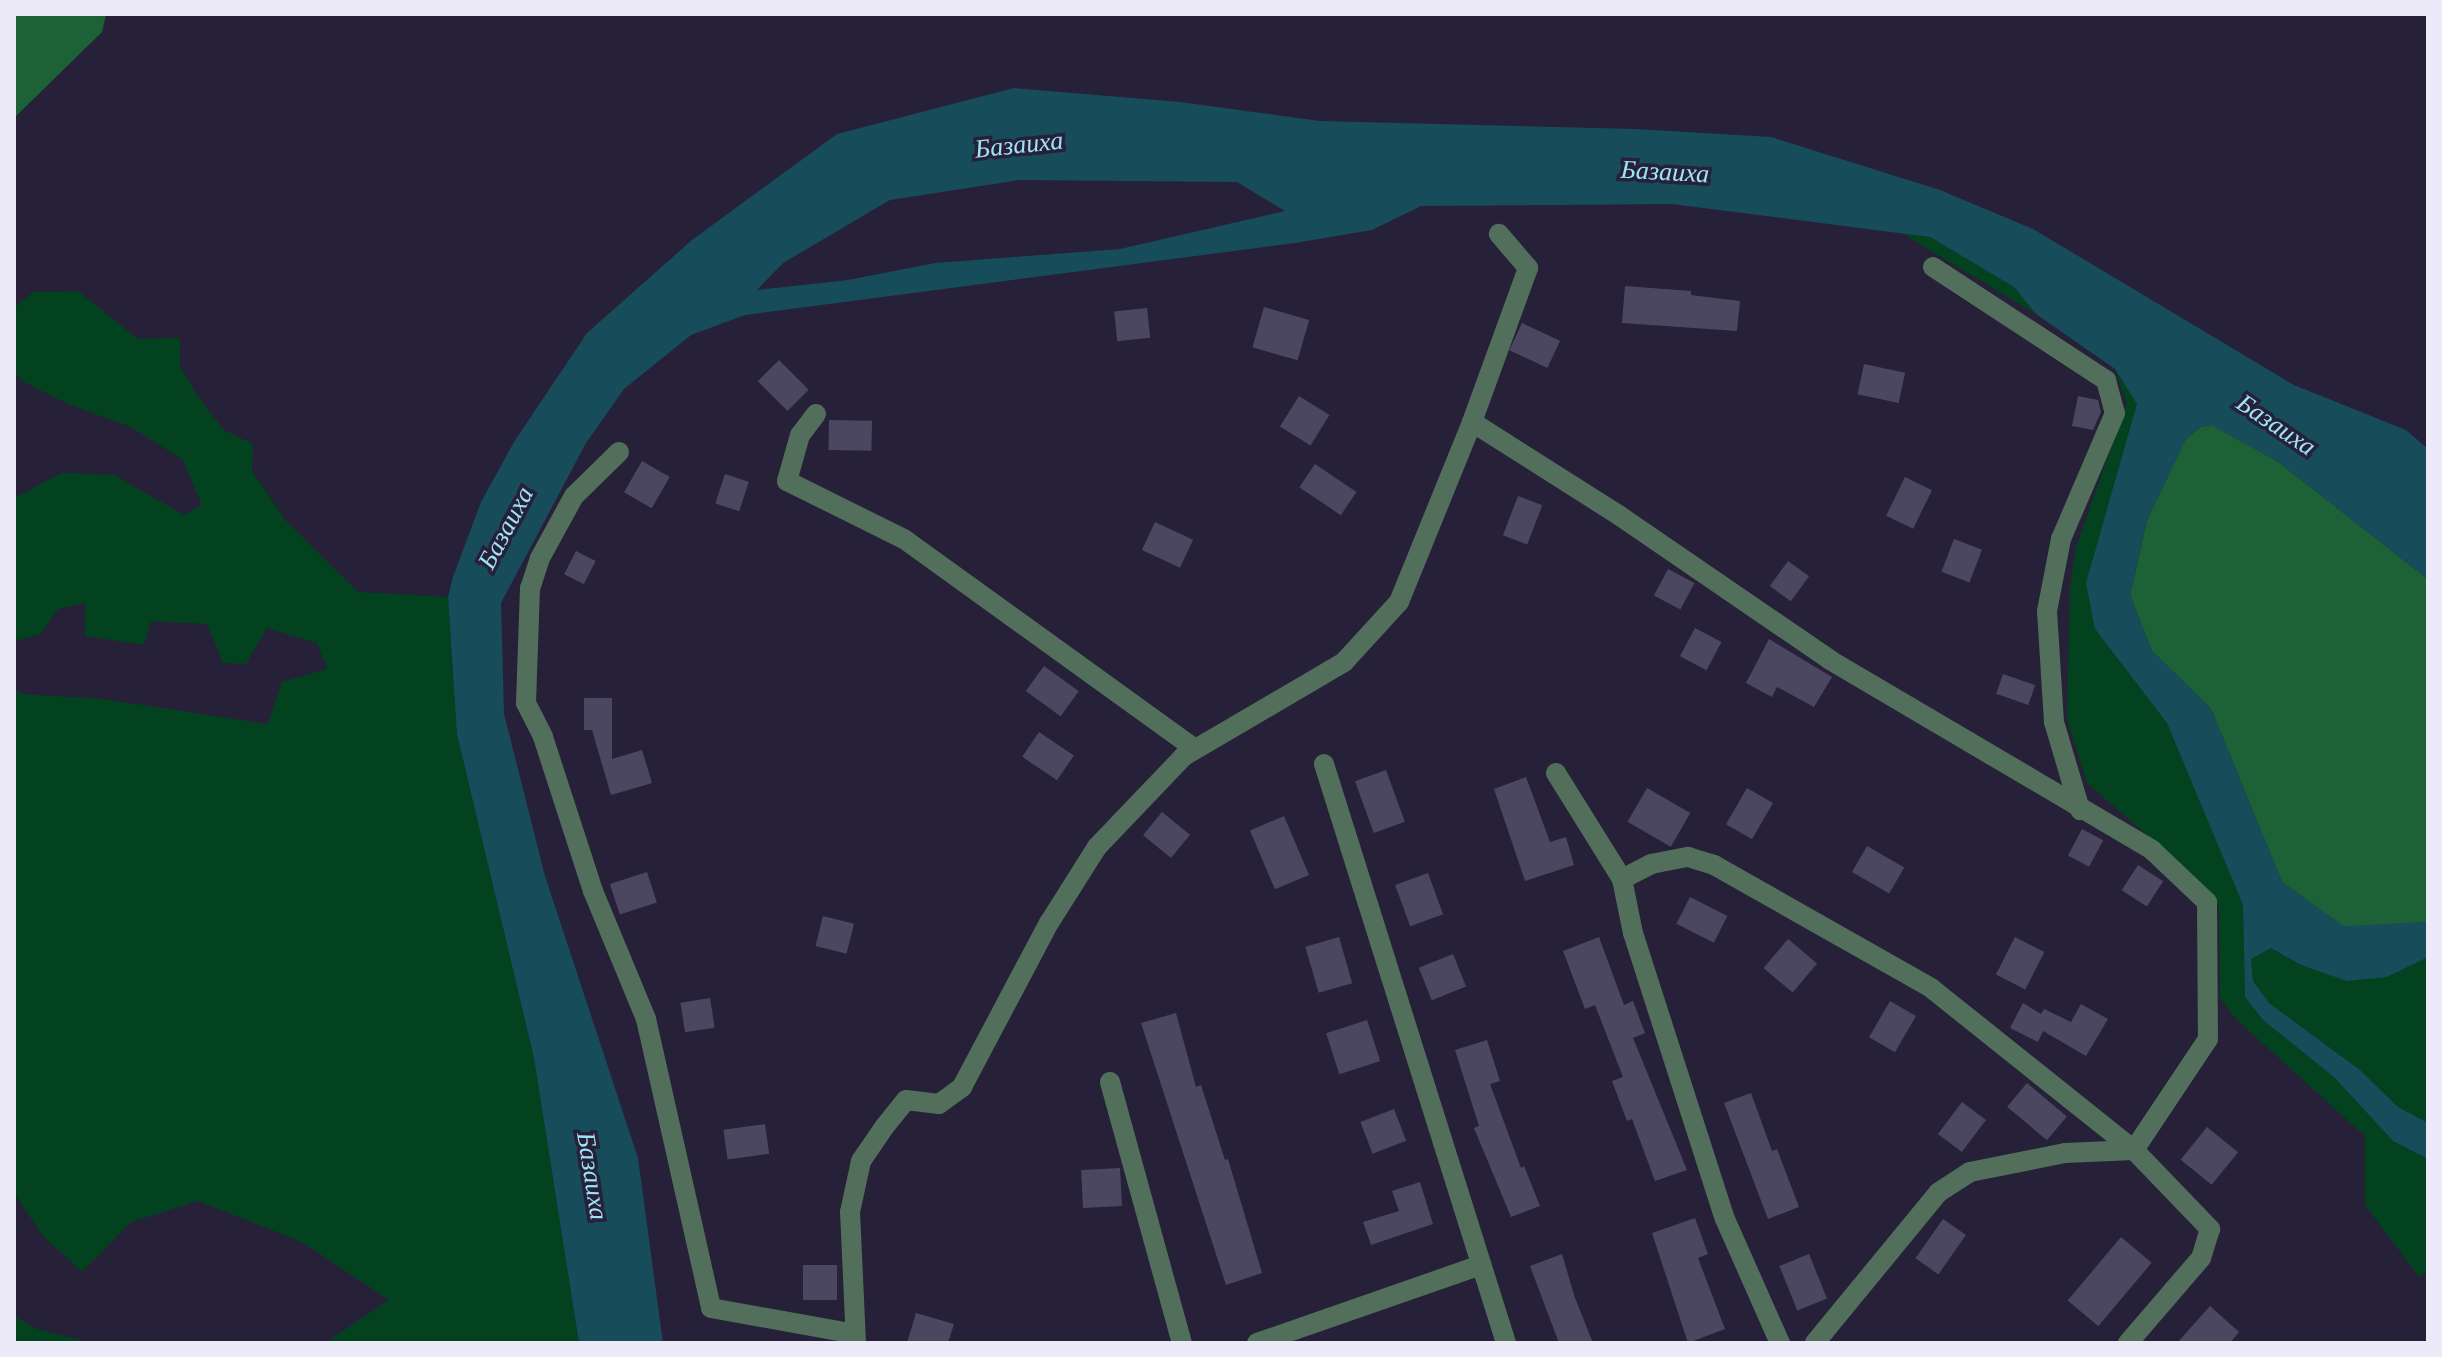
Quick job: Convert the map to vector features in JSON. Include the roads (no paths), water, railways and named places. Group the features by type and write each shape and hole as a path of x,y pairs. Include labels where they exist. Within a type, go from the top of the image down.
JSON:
{"street":[{"path":"619,452 574,496 540,558 530,588 526,703 543,737 593,891 646,1019 711,1308 855,1338 850,1212 861,1161 906,1100 939,1104 962,1087 1049,923 1097,847 1195,749 1344,662 1399,602 1472,422 1528,268 1499,234"},
{"path":"1933,267 2106,380 2115,413 2061,539 2047,611 2054,722 2080,810"},
{"path":"816,414 800,435 787,481 904,539 1195,749"},
{"path":"1472,422 1620,516 1830,660 2152,850 2207,902 2208,1039 2134,1150"},
{"path":"1324,764 1506,1343"},
{"path":"1556,773 1622,879 1633,933 1725,1219 1780,1343"},
{"path":"1622,879 1651,864 1688,857 1714,865 1931,988 2134,1150 2210,1229 2201,1258 2128,1343"},
{"path":"1110,1082 1182,1343"},
{"path":"1815,1343 1938,1193 1970,1172 2065,1153 2134,1150"},
{"path":"1257,1343 1481,1265"}],"water":[{"name":"Базаиха","path":"1014,88 1180,102 1320,121 1635,129 1771,137 1940,190 2033,229 2294,385 2406,430 2428,449 2428,579 2277,461 2211,425 2200,427 2185,440 2147,520 2130,595 2152,651 2211,709 2282,882 2344,926 2428,922 2428,957 2387,977 2347,981 2301,965 2271,948 2251,959 2253,981 2269,1003 2360,1070 2398,1107 2428,1123 2428,1159 2393,1141 2334,1077 2263,1020 2245,997 2243,905 2167,723 2095,629 2086,583 2137,404 2115,369 2036,314 2014,287 1930,237 1672,204 1421,206 1372,230 1295,243 745,315 691,335 624,389 586,443 501,603 504,714 545,876 638,1158 663,1343 579,1343 534,1058 457,734 448,597 481,502 514,442 587,333 692,240 837,134","holes":["1020,180 1237,182 1285,211 1120,249 935,263 848,280 757,290 783,263 890,200"]}]}
